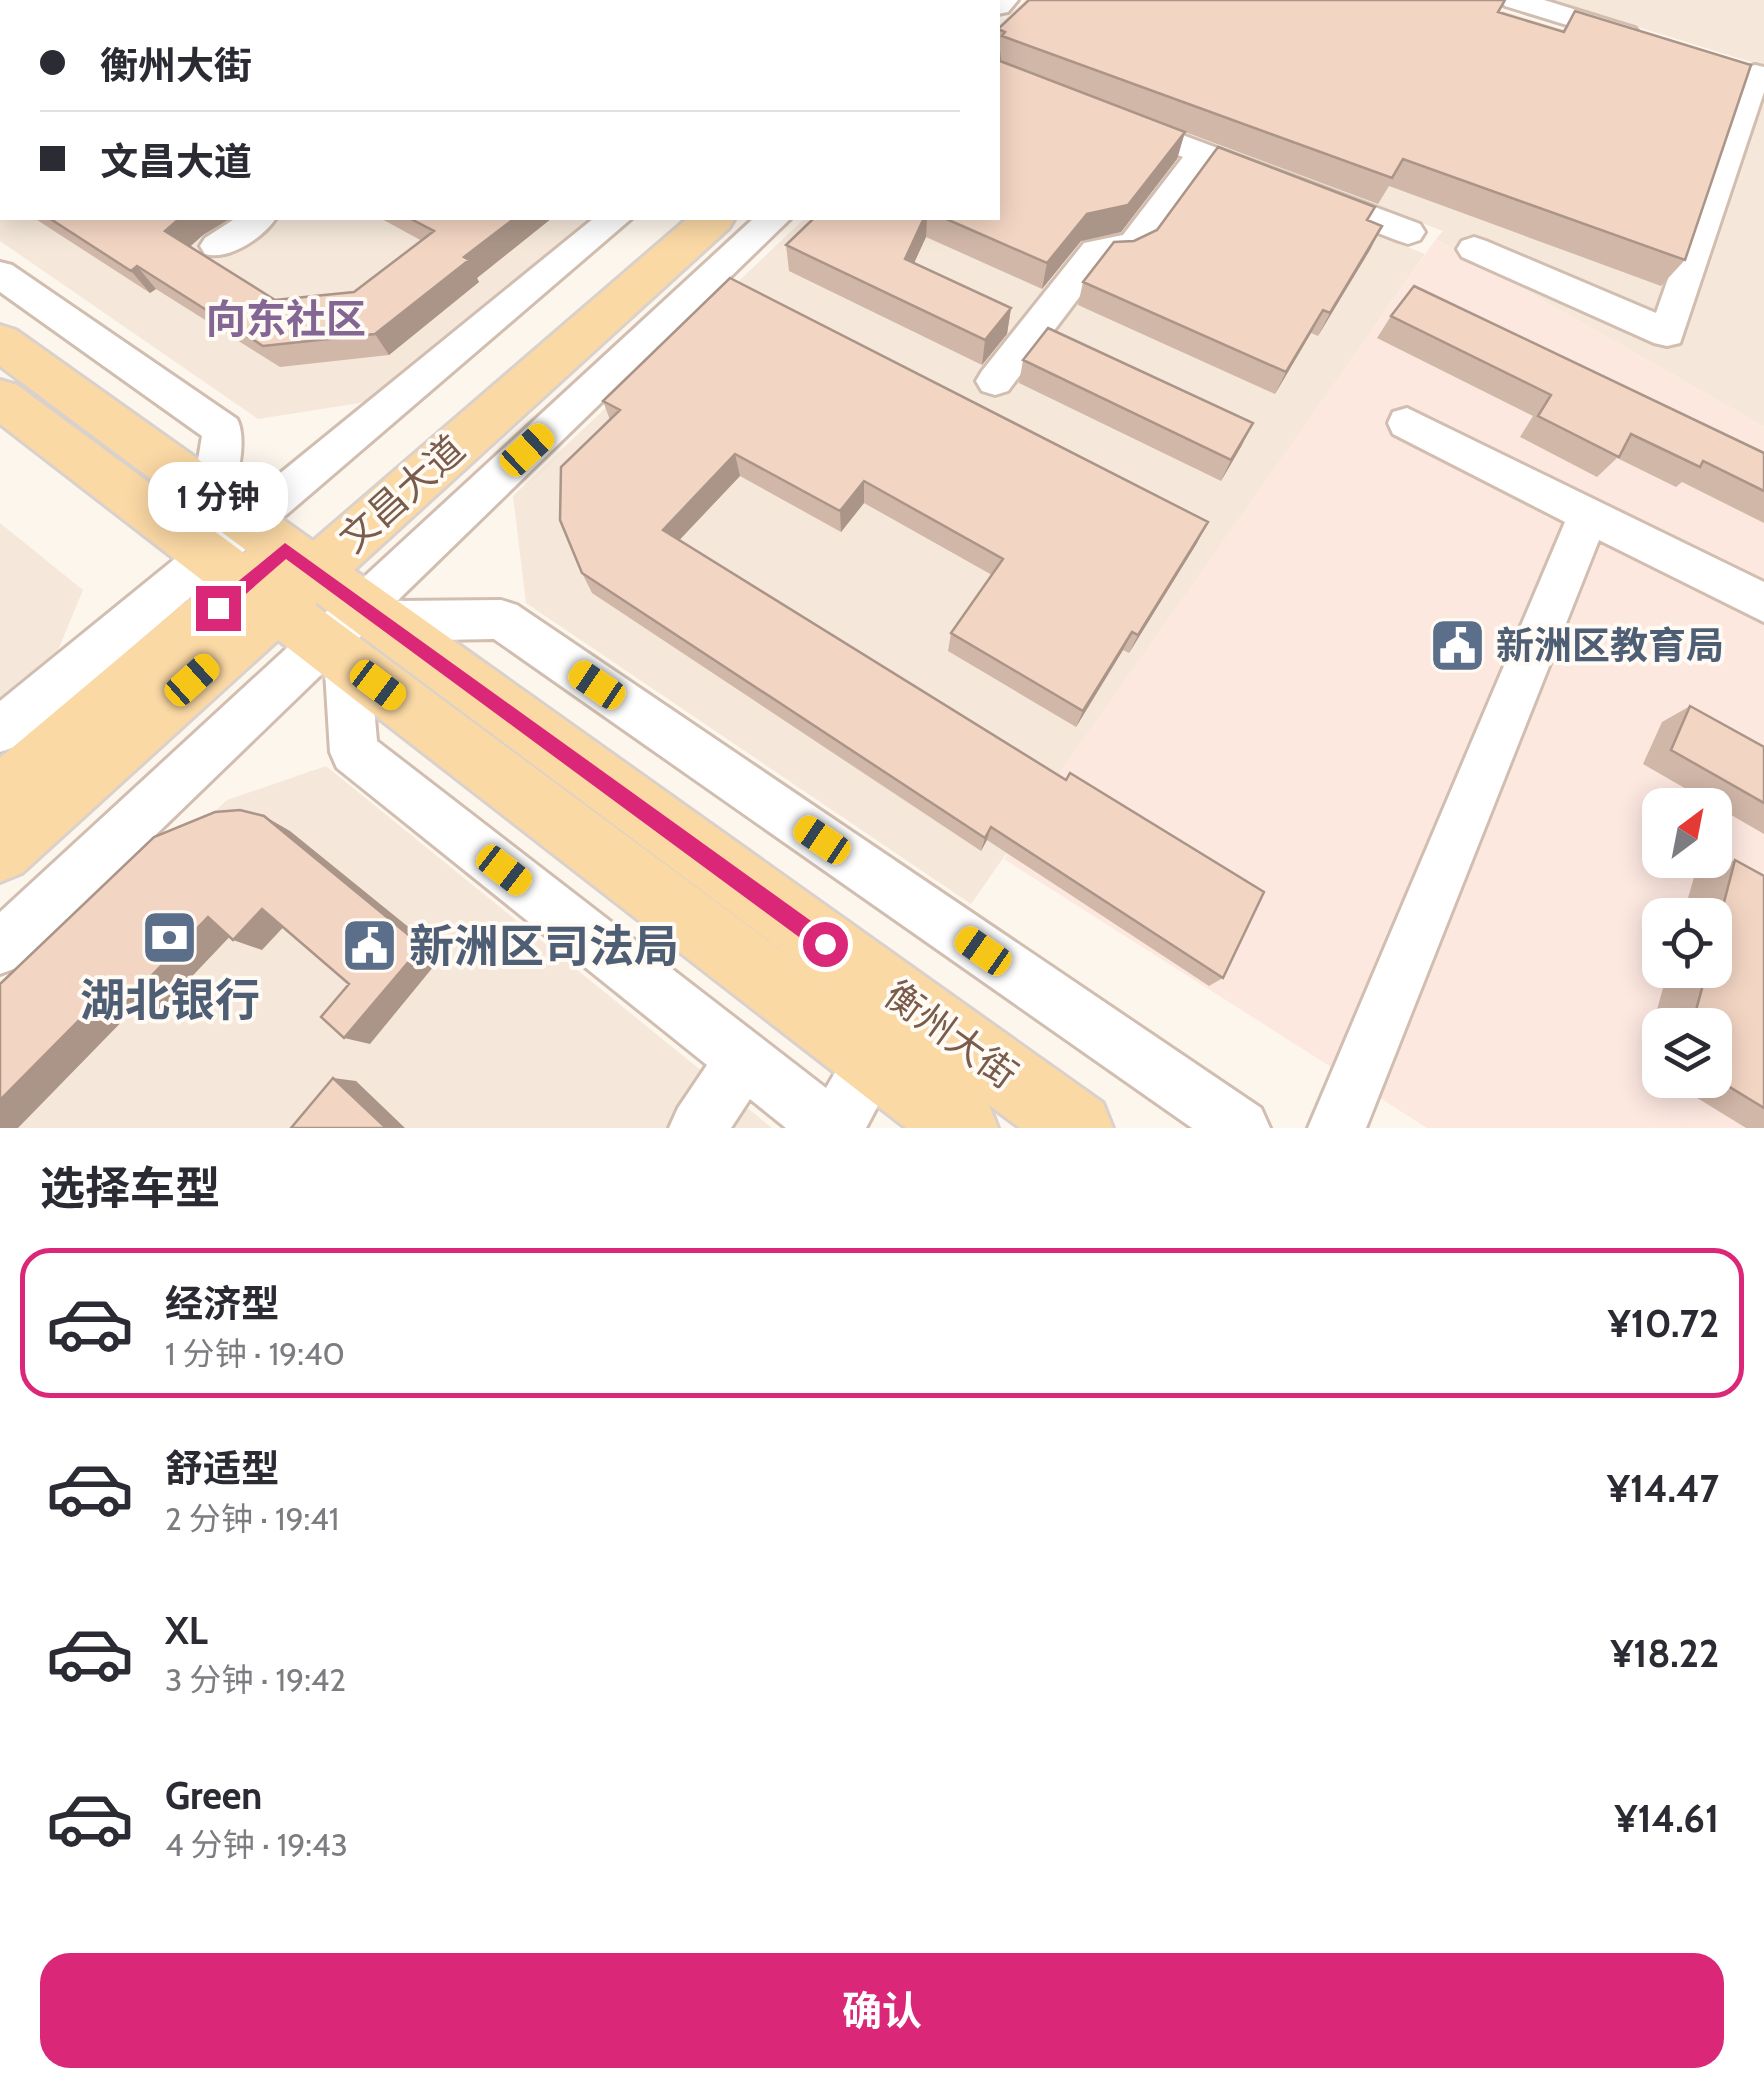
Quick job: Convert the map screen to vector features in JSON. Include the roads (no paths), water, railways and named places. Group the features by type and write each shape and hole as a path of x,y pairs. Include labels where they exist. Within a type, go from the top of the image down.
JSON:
{"main road":[{"name":"文昌大道","path":"0,796 256,555 669,220"},
{"name":"文昌大道","path":"0,850 256,555 711,220"},
{"name":"衡州大街","path":"0,342 874,1060 963,1128"},
{"name":"衡州大街","path":"0,398 256,555"},
{"name":"衡州大街","path":"354,633 1078,1128"}],"street":[{"path":"1515,0 1644,40"},
{"path":"1474,249 1668,334 1760,76 1718,63"},
{"path":"1100,114 1408,232"},
{"path":"995,381 1096,251 1126,249 1135,243 1203,154"},
{"path":"217,246 256,220"},
{"path":"0,730 256,555 614,220"},
{"path":"0,948 354,633 772,220"},
{"path":"0,274 223,430 256,555"},
{"path":"1407,423 1764,603"},
{"path":"1337,1128 1589,514"},
{"path":"354,633 501,619 1241,1128"},
{"path":"354,633 354,752 833,1128 874,1060"},
{"path":"698,1128 744,1059"}],"place":[{"name":"新洲区教育局","path":"1457,646"},
{"name":"湖北银行","path":"170,938"},
{"name":"新洲区司法局","path":"370,946"}],"district":[{"name":"向东社区","path":"286,319"}]}
